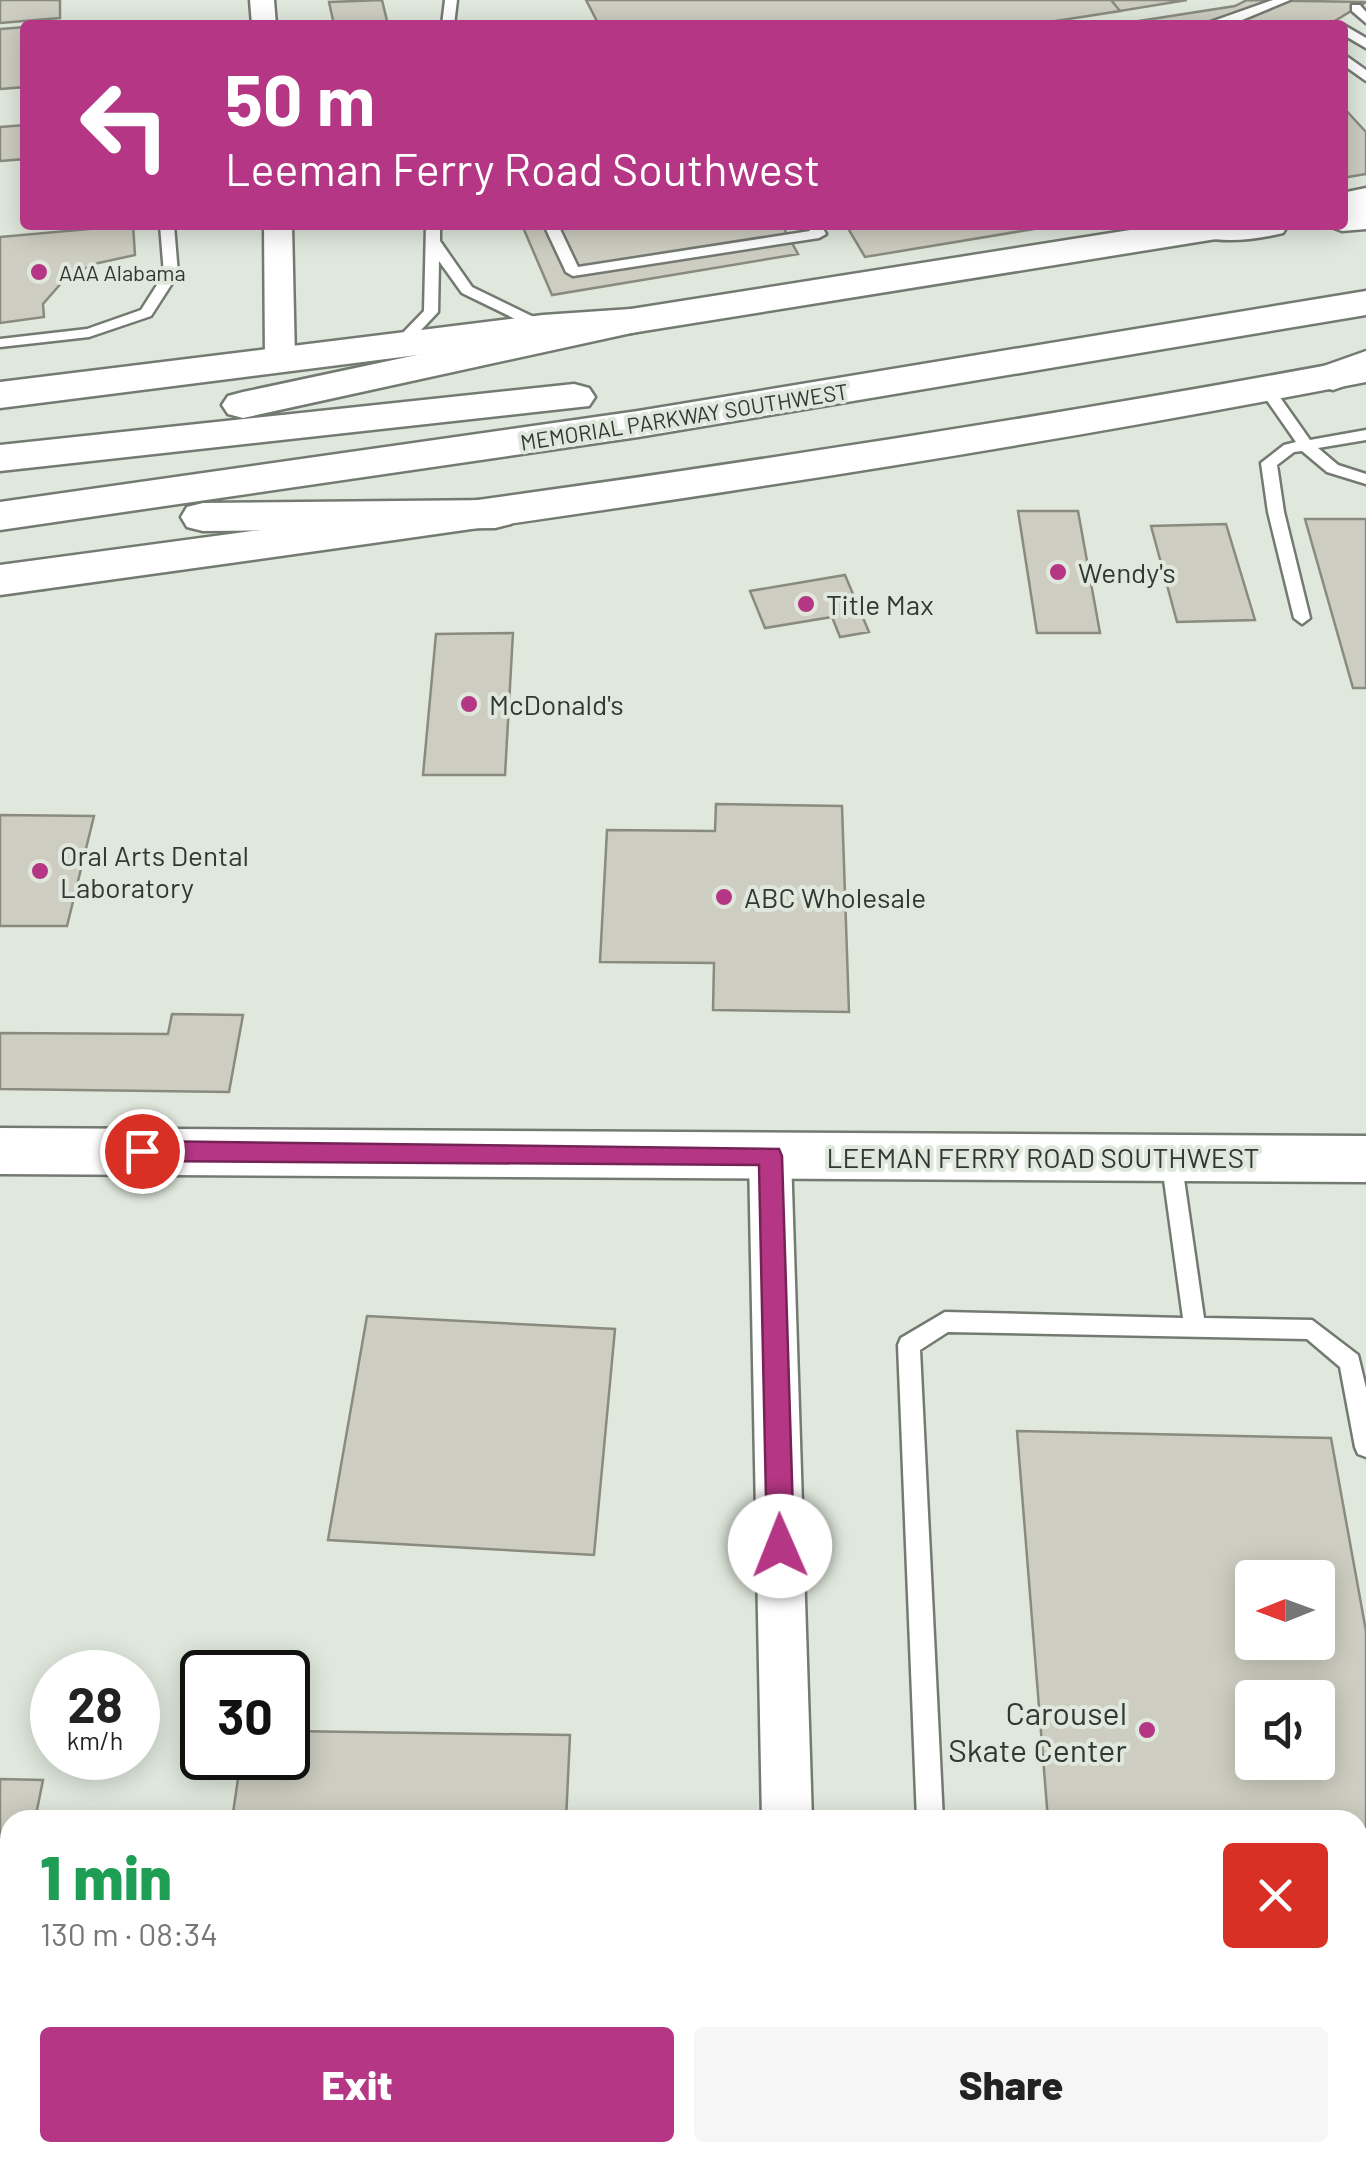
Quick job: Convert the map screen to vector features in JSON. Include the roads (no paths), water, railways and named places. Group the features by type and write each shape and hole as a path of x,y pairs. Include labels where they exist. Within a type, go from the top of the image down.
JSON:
{"main road":[{"path":"4,458 632,321 1207,230"},
{"name":"MEMORIAL PARKWAY SOUTHWEST","path":"4,458 605,393 1005,334 1366,266"},
{"name":"MEMORIAL PARKWAY SOUTHWEST","path":"8,515 638,424 1366,303"},
{"path":"0,395 543,327 632,321"},
{"path":"0,580 495,514 1267,389 1355,370"},
{"path":"8,515 78,520 495,514"},
{"name":"LEEMAN FERRY ROAD SOUTHWEST","path":"0,1151 1366,1160"}],"street":[{"path":"278,230 280,359"},
{"path":"770,1156 787,1810"}],"lane":[{"path":"1231,20 1284,0"},
{"path":"0,343 89,334 146,313 172,274 168,230"},
{"path":"401,344 431,312 433,230"},
{"path":"553,230 573,272 819,234 817,230"},
{"path":"434,243 468,290 543,327"},
{"path":"1267,389 1320,462 1336,472 1366,479"},
{"path":"1302,618 1276,512 1269,464 1288,448 1366,435"},
{"path":"1171,1158 1195,1328"},
{"path":"930,1810 909,1345 945,1322 1312,1330 1350,1362 1366,1447"}],"place":[{"name":"AAA Alabama","path":"39,272"},
{"name":"Wendy's","path":"1058,572"},
{"name":"Title Max","path":"806,604"},
{"name":"McDonald's","path":"469,704"},
{"name":"Oral Arts Dental Laboratory","path":"40,871"},
{"name":"ABC Wholesale","path":"724,897"},
{"name":"Carousel Skate Center","path":"1147,1730"}]}
